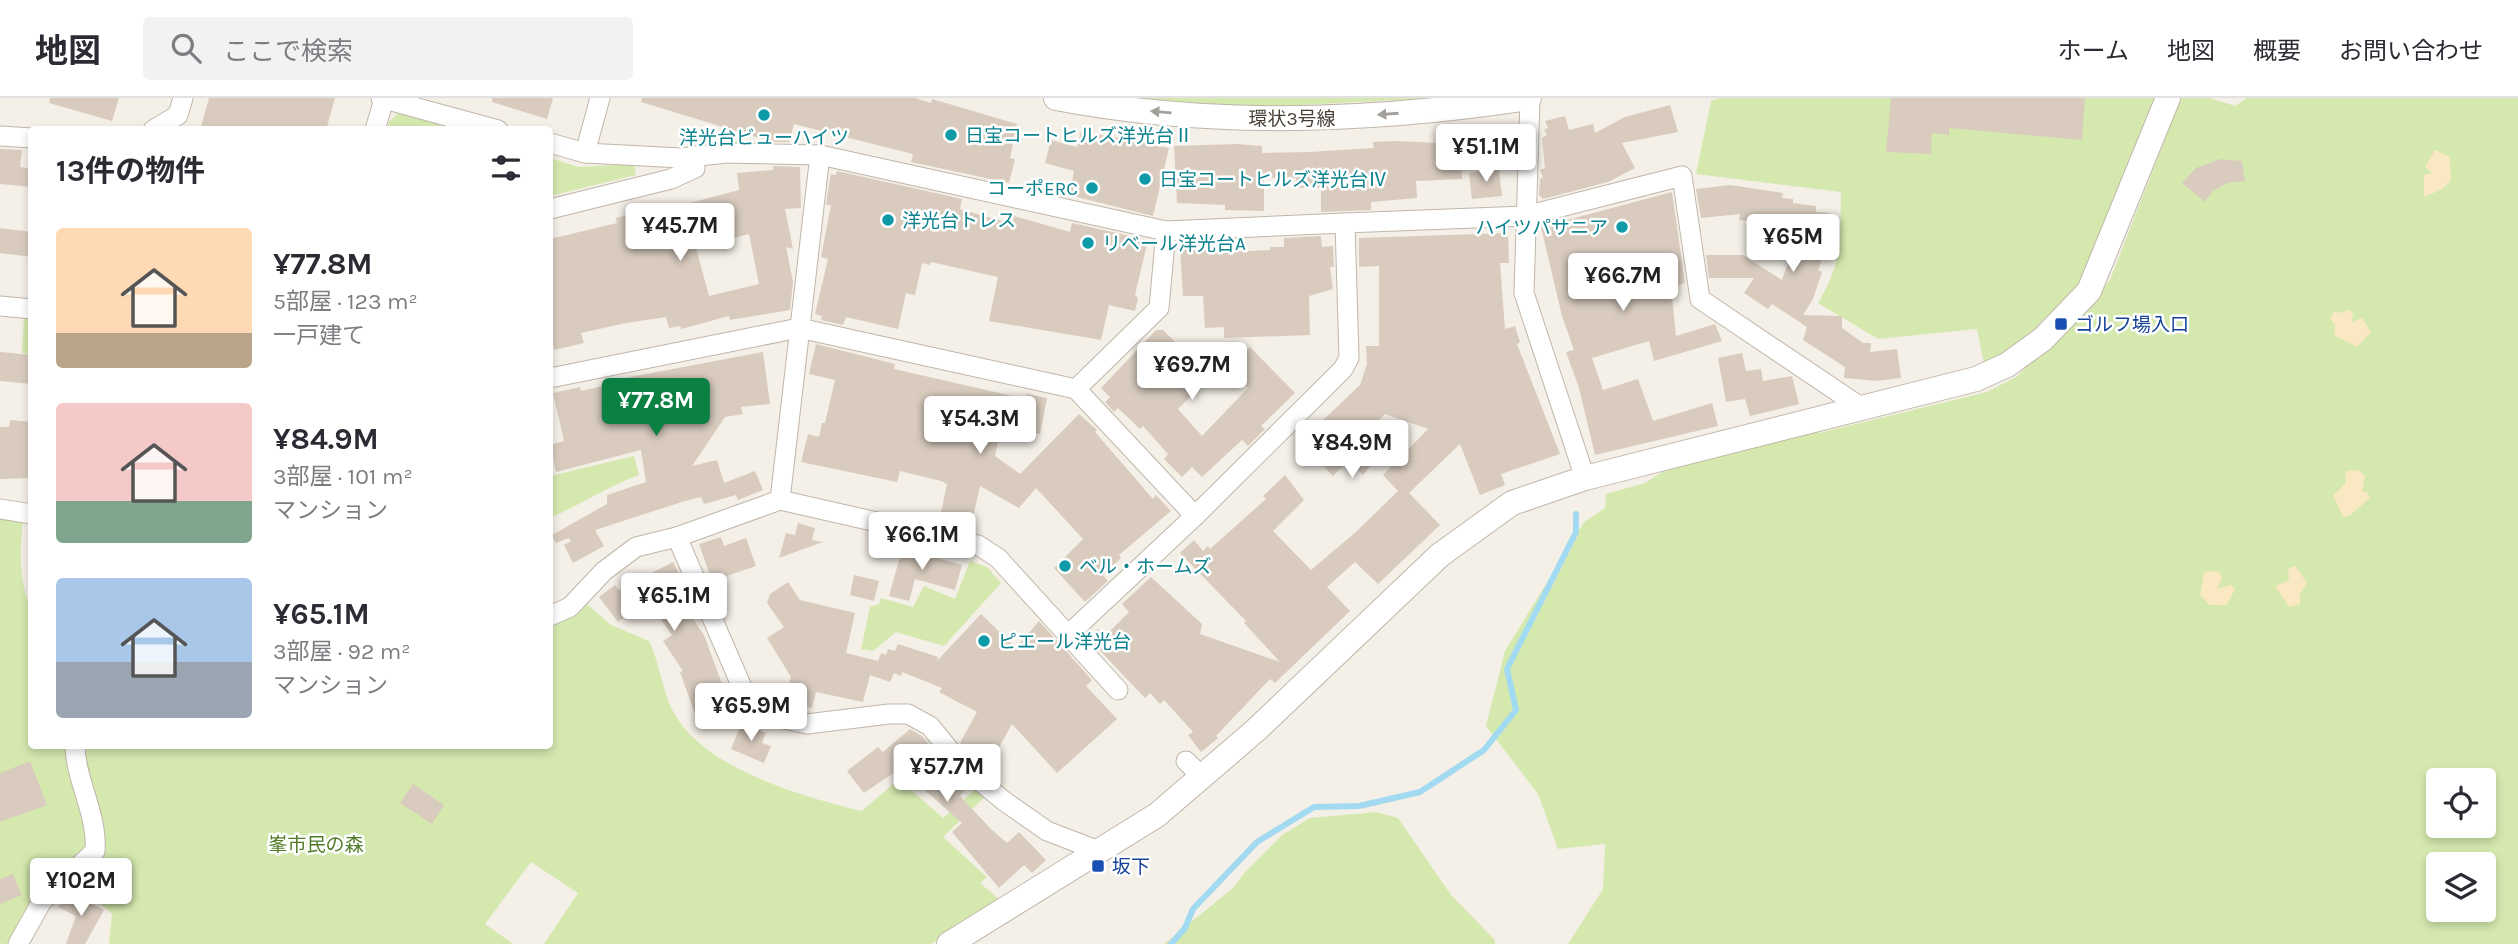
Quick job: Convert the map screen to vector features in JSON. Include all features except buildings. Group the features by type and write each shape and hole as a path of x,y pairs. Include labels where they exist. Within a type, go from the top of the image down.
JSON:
{"street":[{"path":"160,126 178,115 183,98"},
{"path":"585,153 600,98"},
{"name":"環状3号線","path":"1056,98 1156,112 1246,118 1378,115 1454,109 1529,98"},
{"path":"1529,98 1524,293 1586,478"},
{"path":"949,944 1157,815 1194,769 1440,555 1513,503 1586,478 1976,379 2007,365 2066,316 2089,290 2103,263 2168,98"},
{"path":"377,126 382,99 483,126"},
{"path":"0,136 28,138"},
{"path":"553,144 585,153 820,155 1166,231 1525,216 1682,176 1700,299 1862,408"},
{"path":"780,500 820,155"},
{"path":"553,208 671,178 695,168 694,156"},
{"path":"1069,634 1195,516 1343,369 1349,358 1345,223"},
{"path":"1076,389 1159,308 1166,231"},
{"path":"0,306 28,309"},
{"path":"553,377 799,328 1076,389 1195,516"},
{"path":"553,615 570,607 604,570 636,547 677,537 780,500 978,545 998,558 1118,690"},
{"path":"0,509 28,513"},
{"path":"677,537 748,701 784,719 807,724 908,714 930,726 965,769 1014,809 1047,831 1099,851"},
{"path":"18,944 42,901 95,851 96,834 77,767 75,749"}],"green space":[{"path":"1111,98 1435,98 1262,107"},
{"path":"1720,98 2157,98 2089,269 2068,299 2038,325 2038,333 2029,342 1984,364 1977,329 1878,339 1818,303 1836,262 1840,237 1841,192 1696,174 1711,101"},
{"path":"2181,98 2210,98 2235,106 2247,98 2518,98 2518,944 1568,944 1603,889 1605,844 1558,849 1538,794 1486,726 1505,651 1584,522 1605,508 1606,494 1645,483 1684,458 1811,425 1819,433 1987,392 2018,376 2056,328 2093,301 2110,280"},
{"path":"399,113 444,126 388,126 389,121"},
{"path":"553,159 579,167 634,164 636,175 553,195"},
{"path":"24,316 28,316 28,354 22,353"},
{"path":"634,456 639,475 553,516 553,475"},
{"path":"0,517 23,521 21,567 28,601 28,749 70,749 91,834 88,850 10,944 0,944"},
{"path":"970,561 987,567 1001,583 944,646 896,632 873,651 861,649 870,607 879,604 881,598 913,607 924,586 955,599"},
{"name":"峯市民の森","path":"587,604 611,625 649,641 670,705 688,733 731,765 785,789 862,811 899,779 943,818 978,787 988,794 943,837 987,877 980,883 999,899 991,903 995,907 931,944 544,944 578,893 531,862 485,924 513,944 109,944 112,914 74,880 99,852 81,749 553,749 553,623"},
{"path":"1376,812 1398,818 1451,895 1495,940 1495,944 1164,944 1233,888 1282,835 1310,818"}],"sand":[{"path":"2435,150 2450,157 2450,180 2441,189 2424,197 2424,175 2432,173 2425,167"},
{"path":"2349,310 2353,313 2352,322 2362,318 2371,332 2357,347 2334,335 2335,324 2330,319 2334,311 2339,313"},
{"path":"2358,470 2365,476 2362,492 2367,492 2370,498 2349,516 2343,517 2333,495 2345,484 2346,471"},
{"path":"2295,566 2307,583 2300,593 2300,604 2289,607 2275,586 2289,580 2288,569"},
{"path":"2204,572 2220,573 2222,579 2217,589 2231,585 2235,589 2227,605 2210,605 2200,595"}],"waterway":[{"path":"1171,944 1185,928 1193,909 1257,842 1314,807 1359,806 1420,792 1484,750 1516,710 1507,669 1576,532 1576,514"}],"place":[{"name":"洋光台ビューハイツ","path":"764,115"},
{"name":"日宝コートヒルズ洋光台Ⅱ","path":"951,135"},
{"name":"日宝コートヒルズ洋光台Ⅳ","path":"1145,179"},
{"name":"コーポERC","path":"1092,188"},
{"name":"洋光台トレス","path":"888,220"},
{"name":"ハイツパサニア","path":"1622,227"},
{"name":"リベール洋光台A","path":"1088,243"},
{"name":"ゴルフ場入口","path":"2061,324"},
{"name":"ベル・ホームズ","path":"1065,566"},
{"name":"ピエール洋光台","path":"984,641"},
{"name":"坂下","path":"1098,866"}]}
